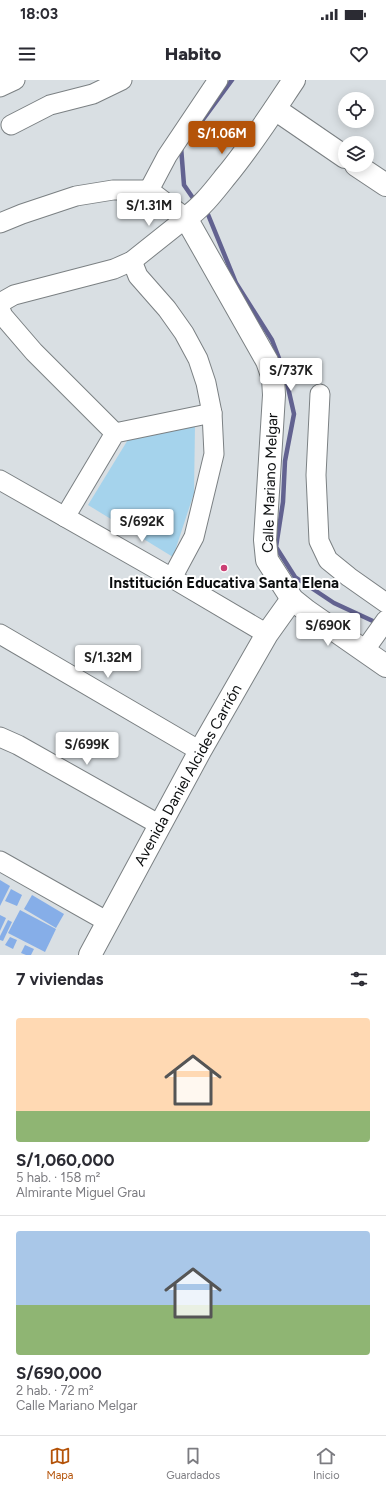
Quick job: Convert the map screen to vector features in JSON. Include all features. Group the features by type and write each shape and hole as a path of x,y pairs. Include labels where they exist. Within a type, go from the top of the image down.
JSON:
{"street":[{"path":"0,87 16,80"},
{"path":"11,125 50,105 93,94 122,80"},
{"path":"149,190 167,156 218,80"},
{"path":"0,303 14,295 114,269 132,261 195,212 216,189 246,152 294,80"},
{"path":"275,108 338,152"},
{"path":"366,172 386,186"},
{"path":"0,223 76,196 113,190 149,190 186,218"},
{"name":"Calle Mariano Melgar","path":"186,218 253,334 267,361 273,378 274,395 265,540 267,560 292,599 306,611 386,666"},
{"path":"132,261 138,276 167,309 184,333 198,359 206,383 212,413 214,454 194,537 172,578"},
{"path":"0,309 3,316 34,352 114,433"},
{"path":"320,394 316,475 319,541 328,560 348,577 386,603"},
{"path":"65,517 114,433 212,413"},
{"path":"0,480 267,634"},
{"name":"Avenida Daniel Alcides Carrión","path":"90,955 200,751 267,634 292,599"},
{"path":"364,651 386,620"},
{"path":"0,634 200,751"},
{"path":"0,737 18,745 160,825"},
{"path":"0,861 108,922"}],"shaded area":[{"path":"195,425 194,493 173,557 88,505 129,438"}],"building":[{"path":"0,880 10,886 0,906"},
{"path":"11,889 22,895 17,906 5,901"},
{"path":"32,895 64,914 56,928 24,909"},
{"path":"20,910 56,929 45,952 8,933"},
{"path":"0,915 6,918 0,931"},
{"path":"8,920 12,922 3,941 0,940 0,936"},
{"path":"10,937 17,940 13,949 5,945"},
{"path":"25,945 34,949 31,955 21,953"}],"waterway":[{"path":"196,129 232,80"},
{"path":"181,147 184,185 195,201"},
{"path":"207,212 236,283 272,340 285,374 294,414 285,461 283,502 276,547 295,577 334,603 375,622"}],"place":[{"name":"Institución Educativa Santa Elena","path":"224,568"}]}
